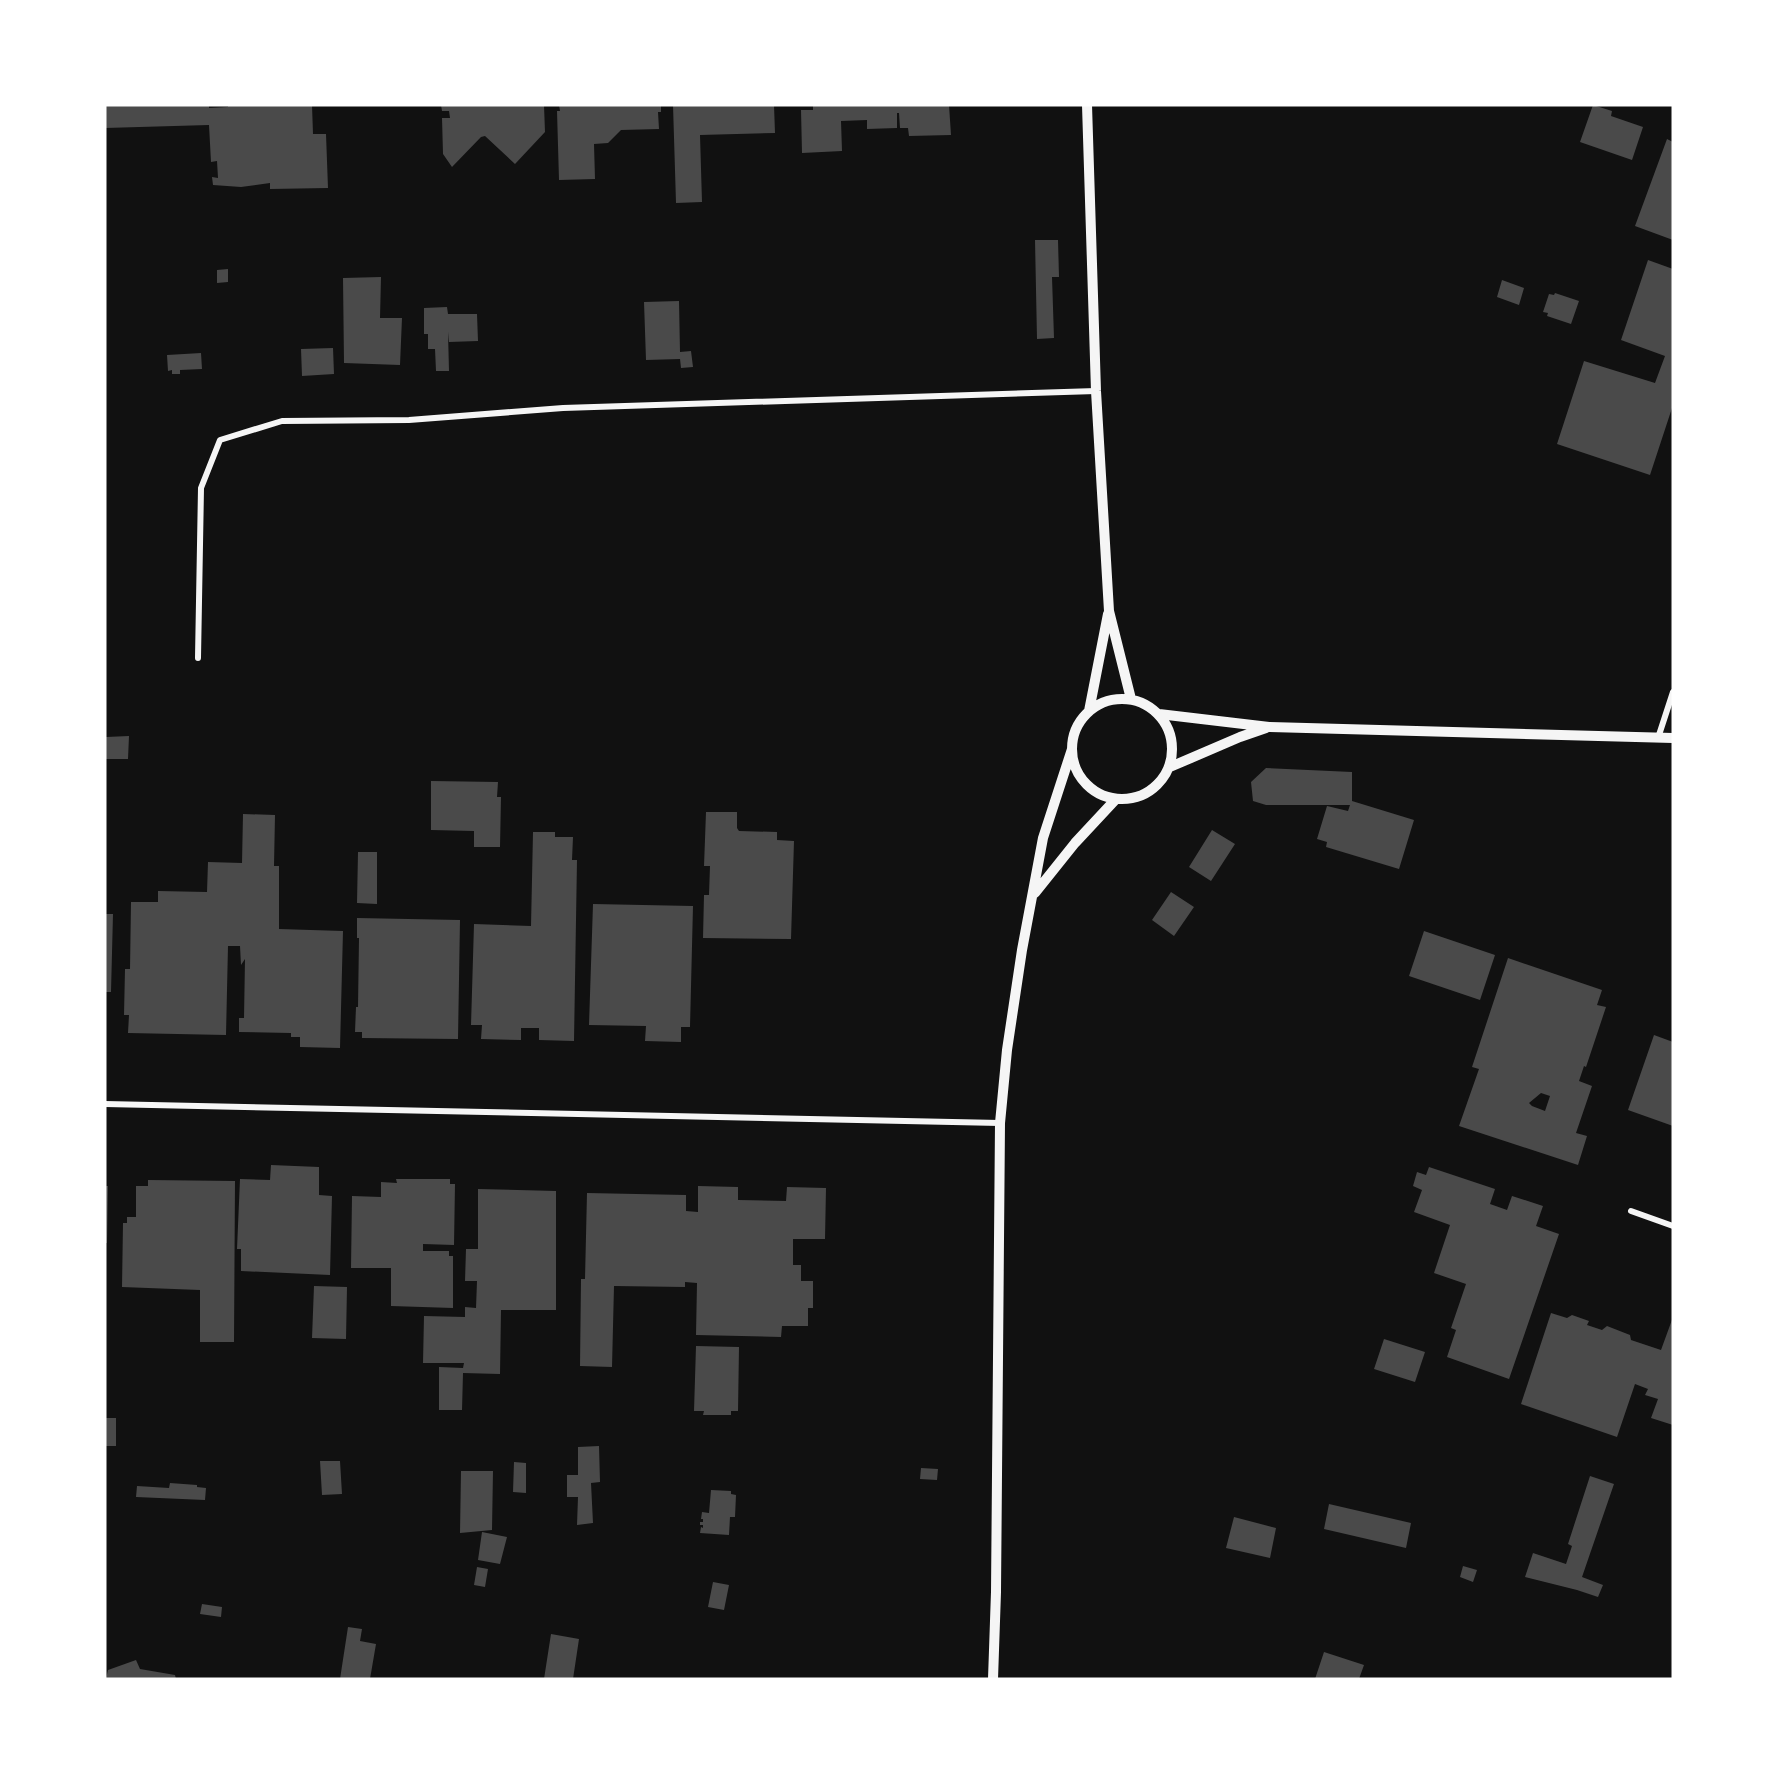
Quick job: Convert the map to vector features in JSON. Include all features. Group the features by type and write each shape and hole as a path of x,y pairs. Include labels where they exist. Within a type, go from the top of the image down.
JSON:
{"street":[{"path":"1088,105 1096,391 1109,611 1131,699"},
{"path":"198,658 201,488 220,440 282,421 409,420 563,408 1096,391"},
{"path":"1089,711 1109,611"},
{"path":"1658,738 1673,692"},
{"path":"993,1679 996,1592 1000,1123 1007,1050 1043,838 1072,749 1076,728 1089,711 1109,700 1131,699 1146,704 1159,714 1172,739 1170,767 1157,786 1138,797 1116,799 1094,790 1078,773 1072,749"},
{"path":"1159,714 1269,727 1673,738"},
{"path":"1170,767 1269,727"},
{"path":"1033,896 1075,843 1116,799"},
{"path":"105,1104 1000,1123"},
{"path":"1631,1211 1673,1226"}],"building":[{"path":"105,105 209,105 209,108 228,107 228,105 312,105 313,134 326,134 328,188 270,189 270,183 241,187 213,185 212,177 218,178 217,161 211,162 209,125 105,128"},
{"path":"441,105 544,105 545,132 515,164 485,136 481,137 452,167 443,154 442,118 450,118 449,111 442,111"},
{"path":"559,105 661,105 661,112 658,112 659,129 621,130 608,143 594,144 595,179 559,180 557,111 560,111"},
{"path":"673,105 774,105 775,133 700,135 702,202 676,203"},
{"path":"813,105 949,105 951,135 909,136 908,128 900,128 899,113 897,113 897,128 867,129 867,120 841,121 842,151 802,153 801,110 813,110"},
{"path":"1593,105 1612,111 1611,116 1643,127 1632,160 1580,142"},
{"path":"1667,139 1673,142 1673,240 1635,226"},
{"path":"1035,240 1058,240 1059,277 1052,277 1054,338 1037,339"},
{"path":"1648,260 1673,269 1673,405 1650,475 1557,444 1584,361 1655,383 1665,356 1621,340"},
{"path":"228,269 228,282 217,283 217,270"},
{"path":"381,277 380,318 402,318 400,365 344,363 343,278"},
{"path":"1502,280 1524,288 1519,305 1497,297"},
{"path":"1555,293 1579,301 1571,324 1547,316 1548,313 1543,312 1549,294 1554,295"},
{"path":"679,301 680,352 691,351 693,367 681,368 680,359 646,360 644,302"},
{"path":"447,307 448,314 477,314 478,341 449,342 448,332 449,371 436,371 435,349 428,349 428,334 424,334 424,308"},
{"path":"333,348 334,374 302,376 301,349"},
{"path":"201,353 202,369 180,370 180,374 172,374 172,370 168,371 167,355"},
{"path":"129,736 128,759 106,759 106,737"},
{"path":"1266,768 1352,772 1352,801 1414,820 1399,869 1326,847 1327,842 1317,839 1327,806 1348,811 1350,805 1266,805 1253,801 1251,782"},
{"path":"431,781 498,782 497,797 501,797 500,847 474,847 474,831 431,830"},
{"path":"706,812 737,812 739,831 777,832 777,840 794,841 791,939 703,938 704,895 709,895 710,866 704,866"},
{"path":"243,814 275,815 274,866 279,866 279,929 343,931 340,1048 300,1047 300,1037 291,1037 291,1033 239,1032 239,1018 244,1018 245,959 241,965 240,946 228,946 226,1035 128,1033 129,1015 124,1015 125,969 130,969 131,902 158,902 158,891 207,892 208,862 242,863"},
{"path":"1212,830 1235,844 1211,881 1189,867"},
{"path":"533,832 555,832 555,837 573,837 572,860 577,860 574,1041 539,1040 539,1028 521,1028 521,1040 481,1039 482,1025 471,1025 474,924 531,926"},
{"path":"358,852 377,852 377,904 357,903"},
{"path":"1171,892 1194,907 1174,936 1152,920"},
{"path":"593,904 693,906 690,1027 681,1027 681,1042 645,1041 646,1026 589,1025"},
{"path":"105,914 113,914 111,992 105,992"},
{"path":"357,918 460,920 458,1039 362,1038 362,1032 355,1032 356,1007 358,1007"},
{"path":"1424,931 1495,955 1480,1000 1409,976"},
{"path":"1508,958 1602,990 1597,1005 1606,1007 1579,1081 1592,1086 1576,1133 1587,1136 1578,1165 1459,1126 1479,1069 1472,1067","holes":["1541,1093 1550,1096 1545,1111 1529,1103"]},
{"path":"1654,1035 1673,1042 1673,1126 1628,1110"},
{"path":"271,1165 319,1167 319,1195 332,1196 330,1275 241,1271 241,1249 237,1249 240,1179 270,1180"},
{"path":"1429,1167 1495,1189 1490,1204 1507,1210 1512,1196 1543,1206 1536,1226 1559,1234 1509,1379 1447,1357 1456,1330 1451,1328 1466,1284 1434,1273 1450,1225 1414,1212 1422,1190 1413,1186 1417,1172 1426,1175"},
{"path":"396,1179 450,1179 450,1184 455,1184 454,1245 423,1244 423,1251 449,1251 449,1256 453,1256 453,1308 391,1306 391,1268 351,1268 352,1196 381,1197 381,1182 397,1183"},
{"path":"148,1180 235,1181 234,1342 200,1342 200,1290 122,1287 123,1223 127,1223 127,1217 136,1217 136,1186 148,1186"},
{"path":"105,1186 108,1186 107,1243 105,1243"},
{"path":"698,1186 738,1187 738,1200 786,1201 787,1187 826,1188 825,1239 793,1239 793,1265 801,1265 801,1281 813,1281 813,1308 808,1308 808,1326 782,1326 781,1337 696,1335 697,1283 685,1282 685,1287 614,1286 612,1367 580,1366 581,1279 585,1279 587,1193 686,1195 686,1211 698,1212"},
{"path":"478,1189 556,1191 556,1310 501,1310 500,1374 463,1373 462,1410 439,1410 439,1367 463,1368 464,1363 423,1363 424,1316 465,1317 465,1307 476,1308 477,1281 465,1281 466,1249 478,1249"},
{"path":"314,1286 347,1287 346,1339 312,1338"},
{"path":"1551,1313 1567,1318 1572,1315 1589,1321 1587,1325 1602,1330 1607,1326 1630,1335 1631,1340 1661,1350 1673,1317 1673,1425 1651,1418 1658,1399 1645,1395 1648,1389 1635,1384 1617,1437 1521,1404"},
{"path":"1384,1339 1425,1352 1415,1382 1374,1369"},
{"path":"696,1346 739,1347 738,1411 731,1411 731,1415 703,1415 704,1411 694,1411"},
{"path":"105,1418 116,1418 116,1446 105,1446"},
{"path":"599,1446 600,1482 591,1483 593,1523 577,1525 578,1497 567,1497 567,1475 578,1475 578,1447"},
{"path":"320,1461 340,1461 342,1494 322,1495"},
{"path":"514,1462 526,1463 526,1493 513,1492"},
{"path":"921,1468 938,1469 937,1480 920,1479"},
{"path":"461,1471 493,1471 492,1530 460,1533"},
{"path":"1590,1476 1614,1484 1582,1577 1603,1585 1598,1597 1525,1577 1533,1553 1566,1564 1572,1546 1568,1544"},
{"path":"170,1483 206,1488 205,1500 136,1497 137,1486 169,1488"},
{"path":"711,1490 731,1491 731,1494 736,1495 735,1517 730,1517 729,1535 700,1533 701,1527 703,1528 703,1525 700,1525 700,1522 703,1522 702,1512 709,1513"},
{"path":"1329,1504 1411,1523 1406,1548 1324,1529"},
{"path":"1234,1517 1276,1528 1270,1558 1226,1548"},
{"path":"482,1532 507,1537 500,1564 478,1560"},
{"path":"1463,1566 1477,1570 1473,1582 1460,1577"},
{"path":"477,1567 488,1569 485,1587 474,1585"},
{"path":"713,1582 729,1585 724,1610 708,1607"},
{"path":"202,1604 222,1607 221,1617 200,1614"},
{"path":"348,1627 362,1629 360,1641 376,1644 370,1679 340,1679"},
{"path":"551,1634 579,1639 573,1679 544,1679"},
{"path":"1324,1652 1364,1665 1359,1679 1315,1679"},
{"path":"136,1660 140,1669 175,1675 176,1679 106,1679 108,1670"}]}
